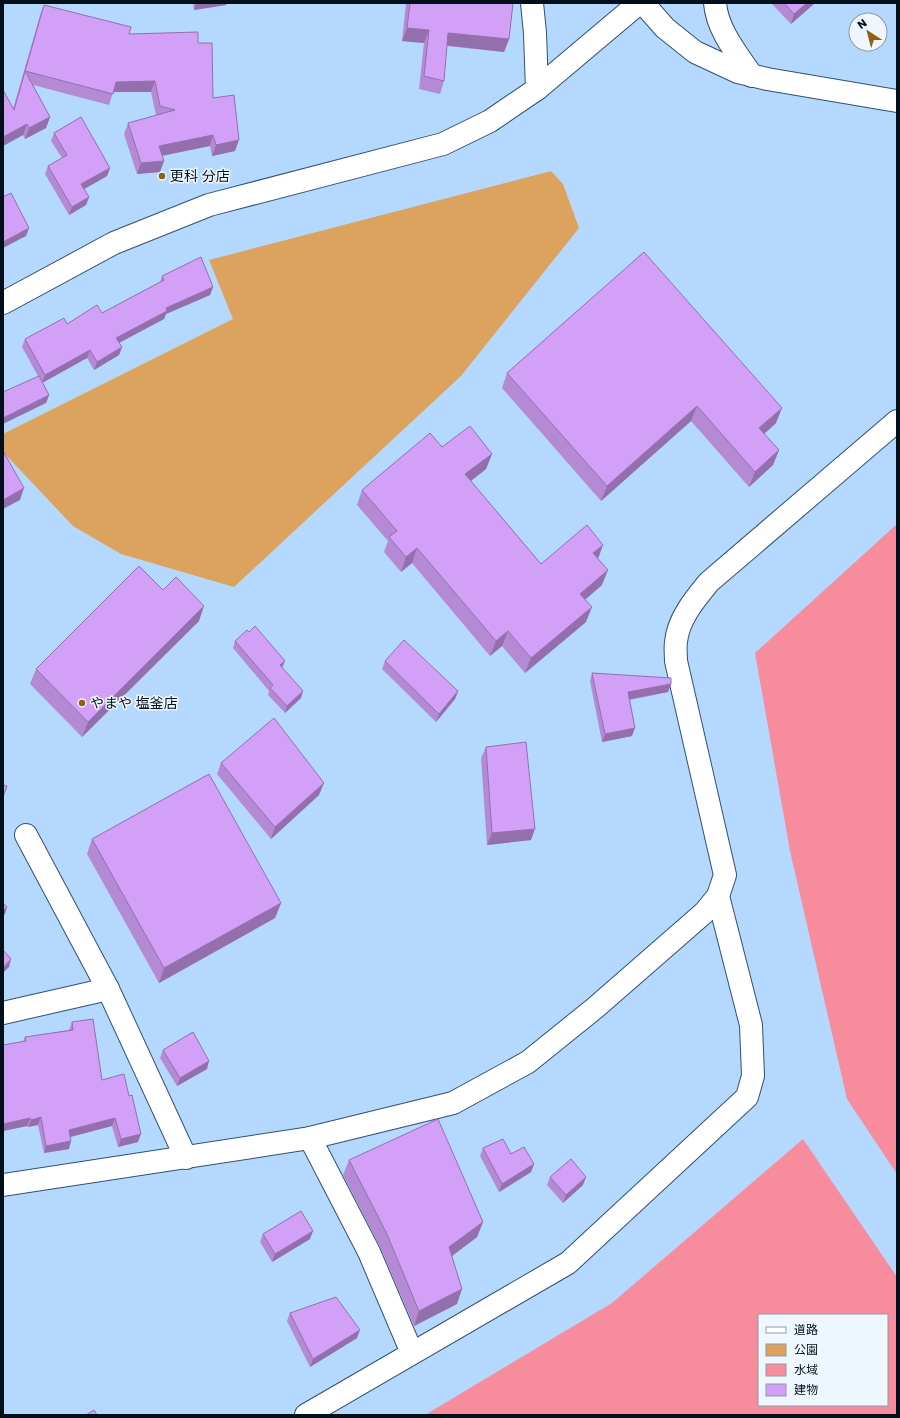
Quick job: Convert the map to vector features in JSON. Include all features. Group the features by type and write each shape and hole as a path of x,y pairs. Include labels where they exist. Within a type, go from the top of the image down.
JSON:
{"street":[{"path":"532,3 535,32 537,89"},
{"path":"3,303 114,243 209,205 443,144 490,121 537,89 639,3"},
{"path":"643,3 665,28 695,52 738,72 752,76 897,101"},
{"path":"715,3 726,37 752,76"},
{"path":"3,1184 186,1158 310,1138 453,1103 528,1062 624,982 705,912 718,896 725,875 676,661 676,641 683,620 694,600 709,582 897,421"},
{"path":"26,835 108,989 186,1158"},
{"path":"306,1415 568,1263 747,1097 753,1076 751,1025 718,896"},
{"path":"3,1013 108,989"},
{"path":"310,1138 369,1252 412,1353"}],"green space":[{"path":"551,171 563,184 579,228 461,376 234,587 121,554 73,526 3,452 3,434 233,319 209,260"}],"water":[{"path":"897,524 897,1174 847,1099 790,851 755,653"},
{"path":"803,1139 897,1277 897,1415 425,1415 612,1303"}],"building":[{"path":"410,3 513,3 509,39 448,33 444,81 424,76 429,30 407,28"},
{"path":"784,3 807,3 794,14"},
{"path":"44,5 131,27 129,34 198,32 198,43 212,43 213,98 234,95 239,140 216,145 213,135 159,146 164,161 141,163 128,123 175,110 160,106 155,81 116,82 113,94 25,71"},
{"path":"25,71 50,117 29,128 27,124 3,137 3,90 14,110"},
{"path":"81,117 110,168 81,184 89,197 72,207 48,166 67,155 54,133"},
{"path":"11,193 29,228 3,242 3,197"},
{"path":"644,252 782,408 759,428 779,450 755,472 697,406 607,486 507,373"},
{"path":"201,257 213,287 166,308 167,311 116,338 122,347 97,362 90,350 45,375 25,339 64,318 67,324 97,305 102,313 164,280 162,276"},
{"path":"39,376 49,395 3,418 3,392"},
{"path":"470,426 492,454 465,474 541,564 587,525 603,545 593,553 608,570 580,594 592,607 531,658 508,631 496,641 417,548 406,557 389,537 397,531 362,490 430,433 442,447"},
{"path":"3,451 24,488 3,500"},
{"path":"139,566 163,590 176,577 204,606 88,722 36,669"},
{"path":"255,626 285,661 280,665 303,691 287,706 270,688 273,685 235,641 247,630 249,632"},
{"path":"404,640 458,691 439,714 385,661"},
{"path":"592,673 671,678 671,684 628,692 635,728 605,734"},
{"path":"274,718 324,783 275,827 221,763"},
{"path":"526,742 535,829 492,833 486,747"},
{"path":"209,774 281,903 164,968 92,839"},
{"path":"3,785 7,786 3,797"},
{"path":"3,903 7,907 3,911"},
{"path":"3,950 11,959 3,968"},
{"path":"93,1019 102,1080 124,1074 129,1096 132,1095 141,1134 121,1139 115,1118 69,1130 71,1141 46,1146 41,1117 3,1124 3,1045 26,1041 25,1037 73,1030 72,1022"},
{"path":"193,1032 209,1061 180,1078 163,1050"},
{"path":"438,1119 483,1222 449,1247 462,1289 419,1311 386,1232 349,1160"},
{"path":"503,1139 511,1154 524,1147 534,1164 502,1184 483,1148"},
{"path":"571,1159 586,1177 566,1195 550,1177"},
{"path":"301,1211 313,1231 275,1254 263,1234"},
{"path":"336,1297 360,1330 313,1359 290,1313"},
{"path":"94,1410 97,1415 86,1415"}],"place":[{"name":"更科 分店","path":"162,176"},
{"name":"やまや 塩釜店","path":"82,703"}]}
